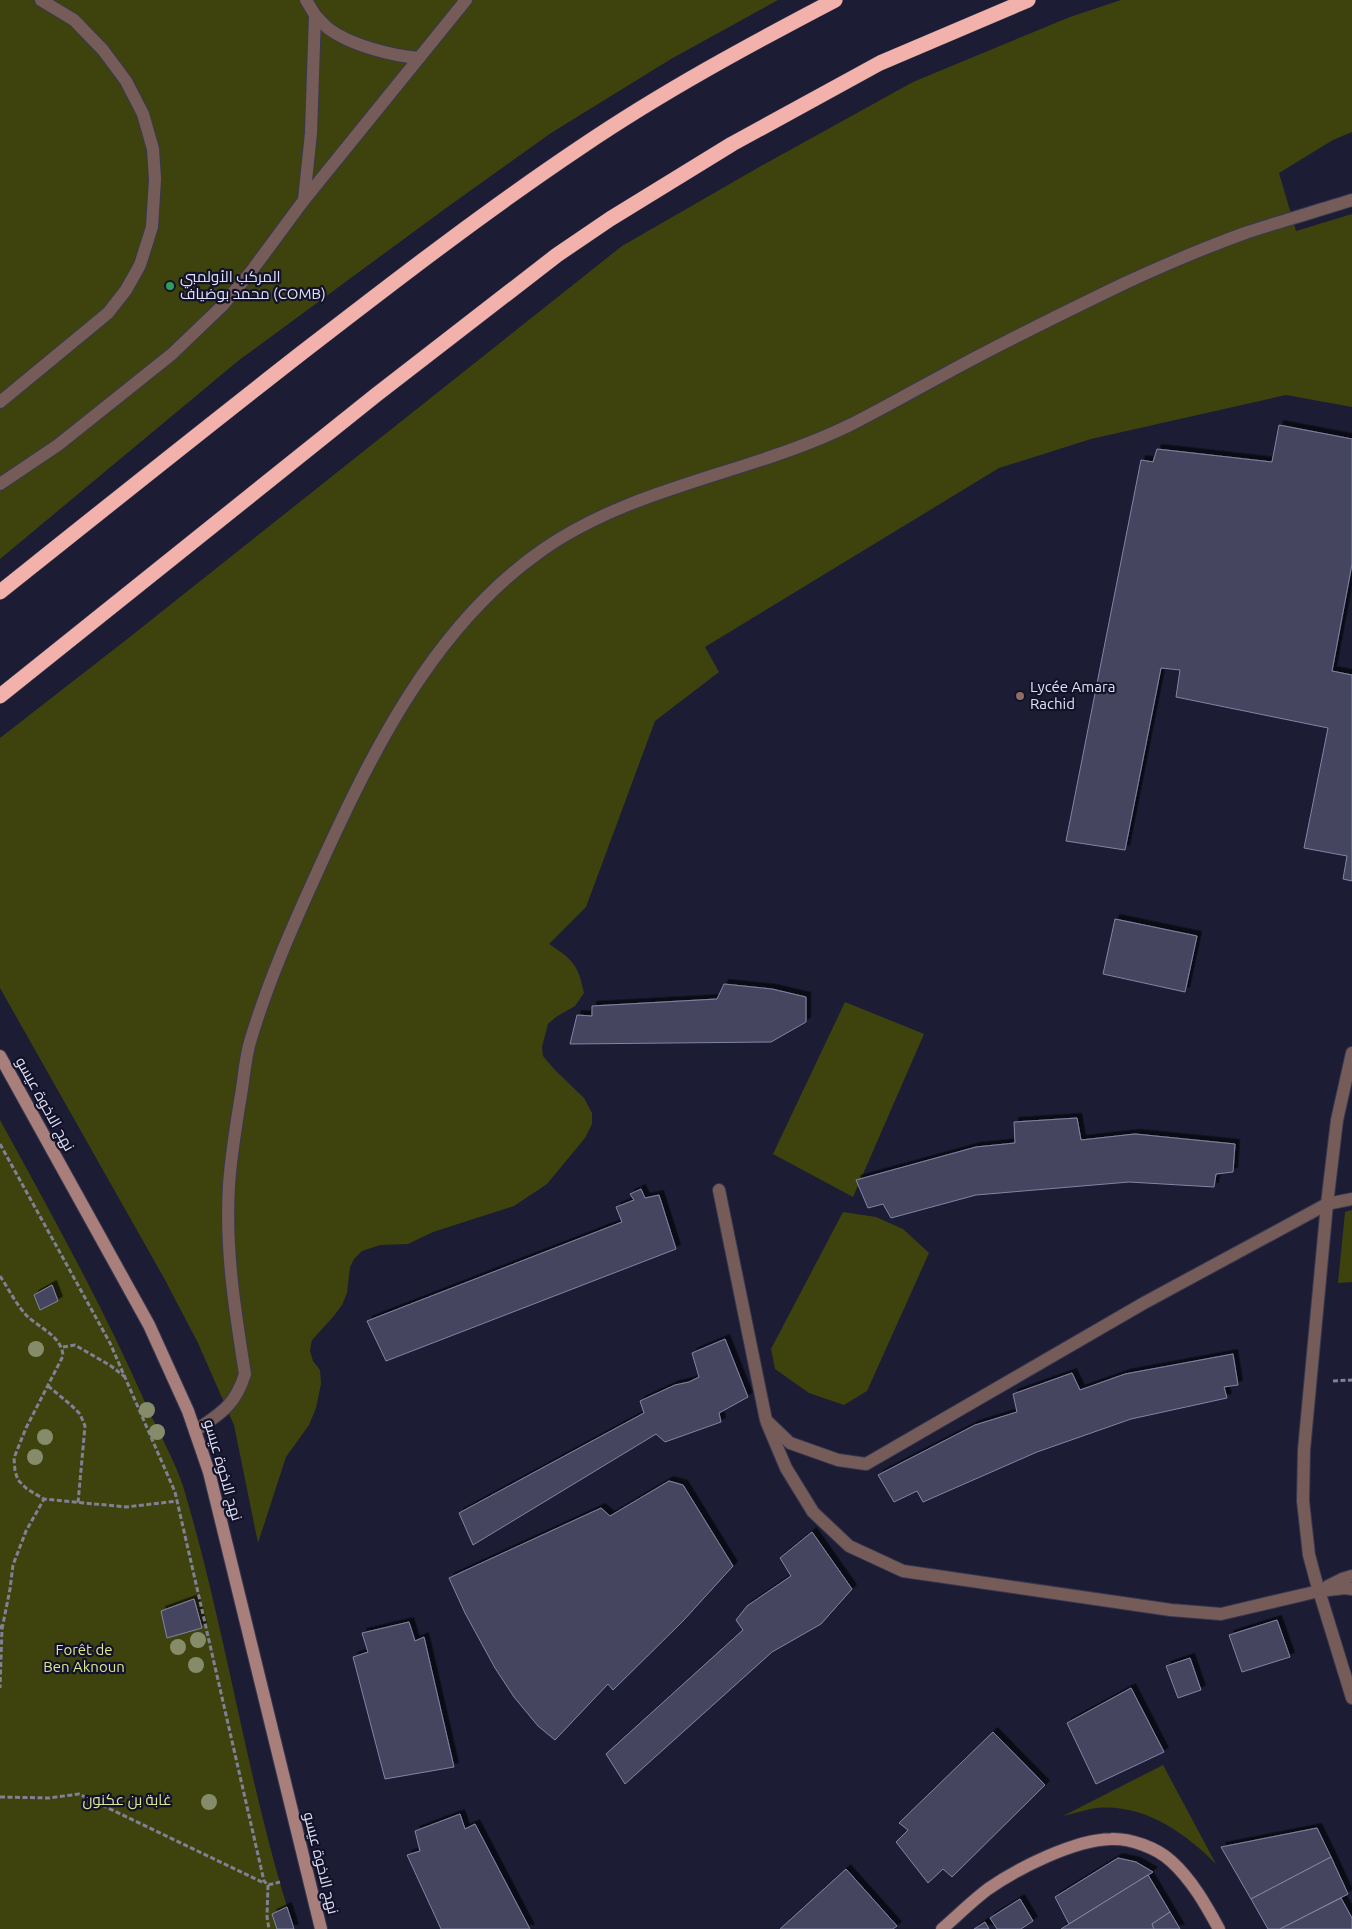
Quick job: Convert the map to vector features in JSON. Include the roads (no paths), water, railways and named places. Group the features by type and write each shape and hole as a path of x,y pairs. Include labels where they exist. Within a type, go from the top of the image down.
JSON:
{"highway":[{"path":"0,592 226,411 374,297 530,182 641,108 835,0"},
{"path":"0,696 368,401 557,255 610,219 732,144 880,63 1028,0"}],"street":[{"path":"0,402 108,313 126,290 140,264 152,227 155,178 153,149 144,114 126,81 103,50 74,20 41,0"},
{"path":"306,0 315,16 330,30 344,38 401,57 419,58"},
{"path":"0,484 58,445 172,354 222,306 250,273 304,200 466,0"},
{"path":"304,200 311,133 315,16"},
{"path":"196,1431 228,1409 245,1374 231,1281 228,1216 232,1148 248,1047 290,932 340,823 390,726 442,648 464,621 488,596 540,551 618,509 838,431 950,371 1141,276 1246,233 1352,200"},
{"path":"1352,1053 1337,1120 1327,1204 1304,1467 1303,1500 1309,1555 1352,1698"},
{"name":"نهج الاخوة عيسو","path":"0,1056 149,1325 196,1431 209,1472 321,1929"},
{"path":"719,1190 766,1420 786,1468 813,1512 849,1546 903,1572 1153,1608 1221,1614 1319,1591 1352,1589"},
{"path":"766,1420 790,1443 838,1460 866,1464 1144,1303 1327,1204 1352,1199"},
{"path":"1319,1591 1352,1576"},
{"path":"942,1929 988,1889 1043,1858 1087,1842 1112,1838 1133,1842 1170,1859 1202,1898 1219,1929"}],"place":[{"name":"المركب الأولمبي محمد بوضياف (COMB)","path":"170,286"},
{"name":"Lycée Amara Rachid","path":"1020,696"}],"park label":[{"name":"Forêt de Ben Aknoun","path":"84,1658"},
{"name":"غابة بن عكنون","path":"127,1800"}]}
